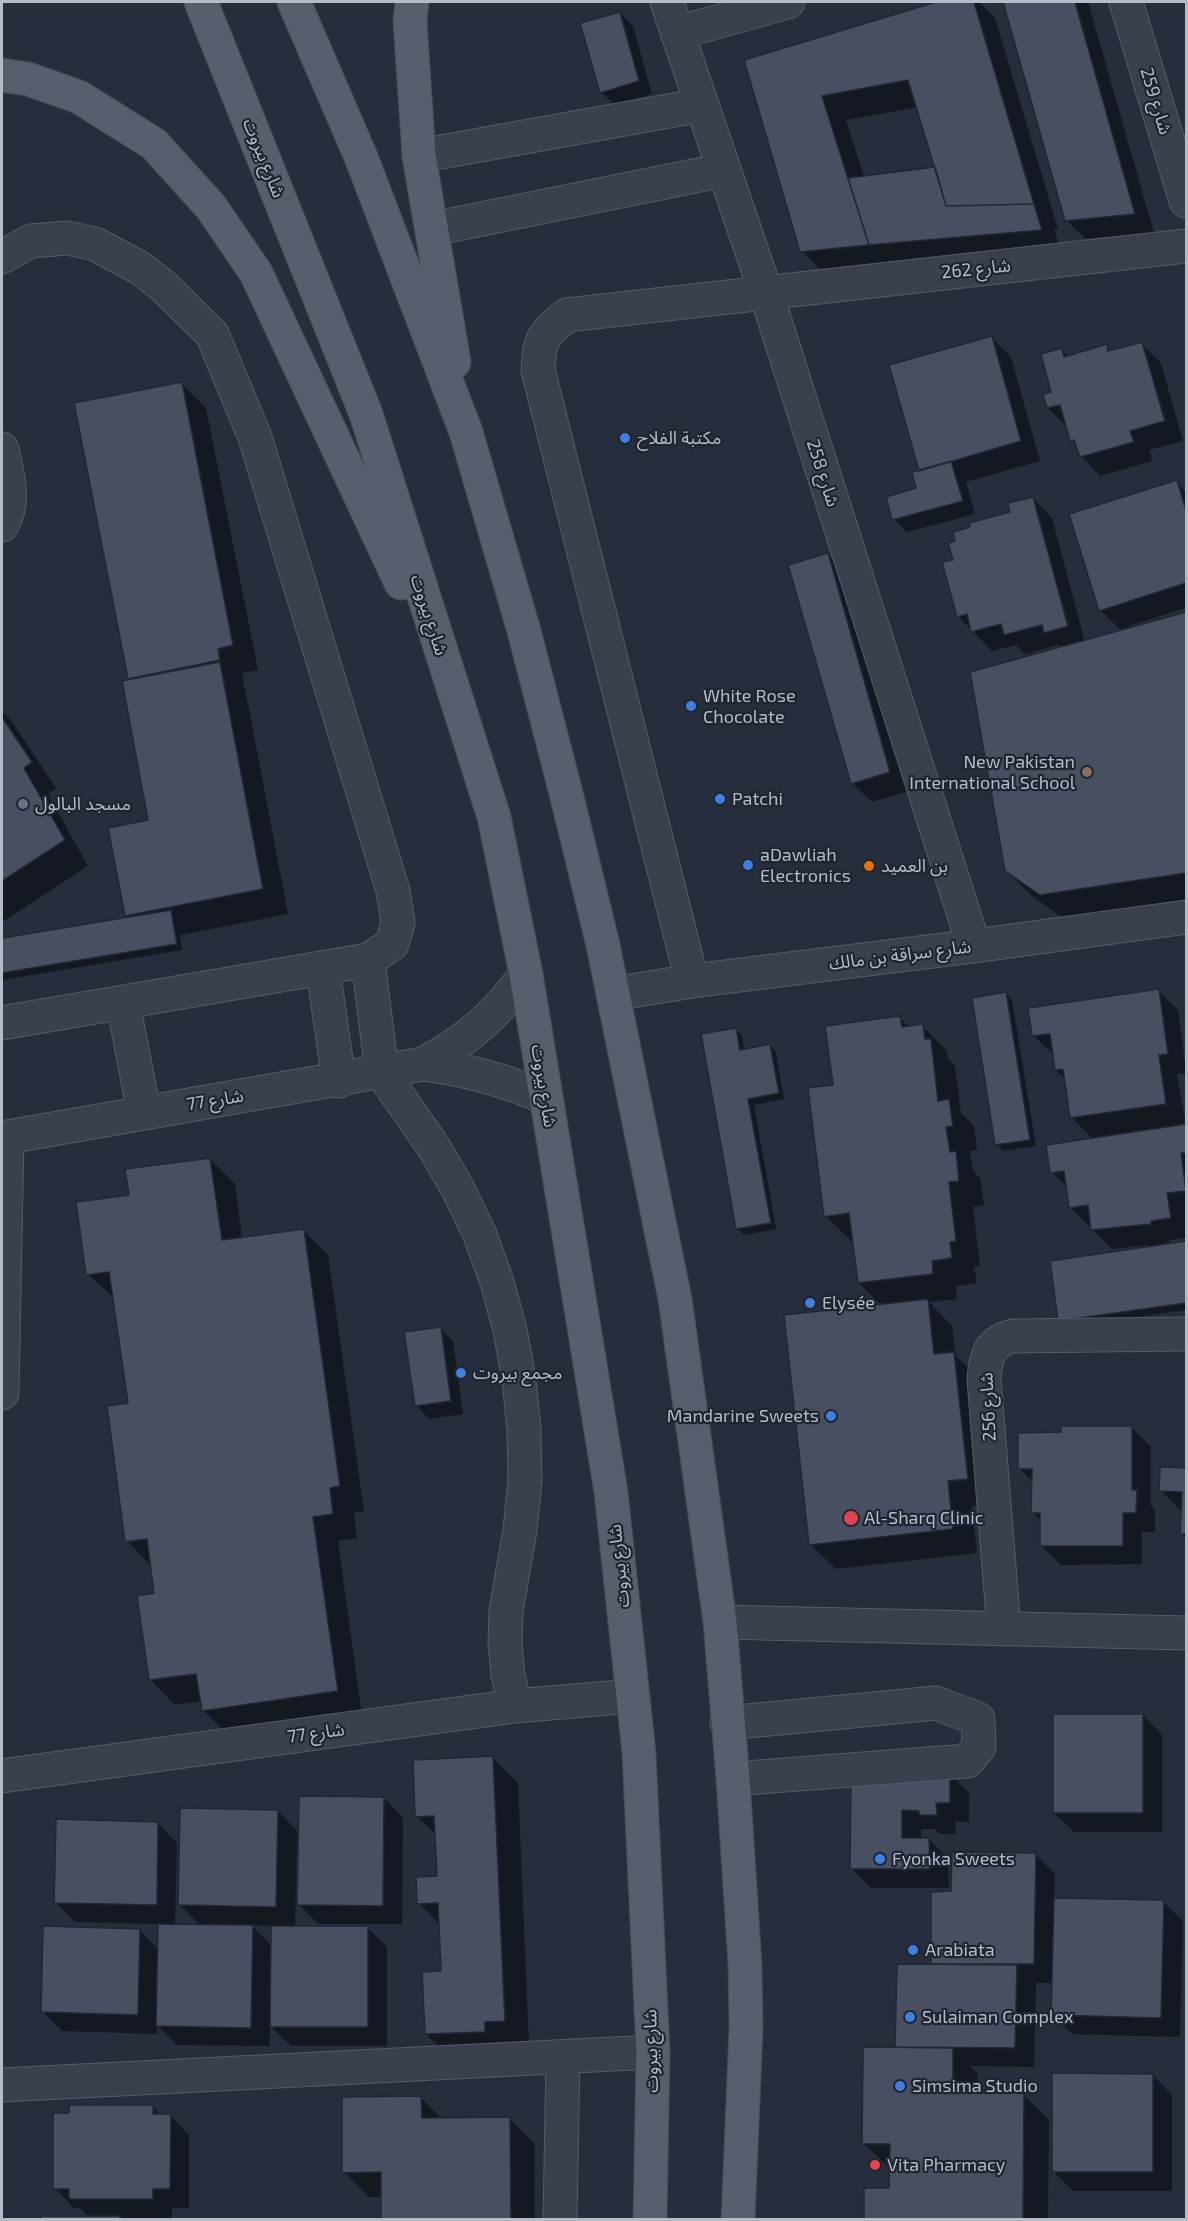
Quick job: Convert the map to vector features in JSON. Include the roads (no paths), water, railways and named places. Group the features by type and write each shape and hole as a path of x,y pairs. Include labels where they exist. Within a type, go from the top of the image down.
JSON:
{"main road":[{"name":"شارع بيروت","path":"201,2 366,414 494,817 526,974 611,1492 639,1753 653,2052 650,2220"},
{"path":"294,2 361,157 466,432 524,631 567,796 613,994 675,1299 720,1622 733,1779 745,1965 746,2029 738,2220"},
{"path":"412,2 410,22 419,156 466,432"},
{"path":"2,75 28,79 79,97 154,144 211,207 256,273 460,711"}],"street":[{"name":"شارع 258","path":"667,2 766,293 974,946"},
{"path":"677,33 788,2"},
{"name":"شارع 259","path":"1126,2 1186,201"},
{"path":"419,156 702,105"},
{"path":"432,230 724,170"},
{"path":"2,257 31,242 67,238 95,244 140,268 163,286 212,334 255,437 393,891 398,923 392,944 368,960 2,1023"},
{"name":"شارع 262","path":"692,981 538,370 539,346 547,331 567,315 1186,246"},
{"path":"2,449 9,483 9,505 2,525"},
{"name":"شارع سراقة بن مالك","path":"613,994 692,981 1186,917"},
{"path":"368,960 382,1073 433,1146 458,1189 480,1235 497,1282 510,1330 519,1379 524,1430 525,1480 520,1530 506,1611 505,1643 508,1675 515,1706"},
{"path":"323,969 339,1081"},
{"name":"شارع 77","path":"423,1065 471,1036 491,1017 526,974"},
{"path":"123,1003 144,1112"},
{"name":"شارع 77","path":"2,1393 4,1137 423,1065 474,1072 546,1098"},
{"name":"شارع 256","path":"1004,1629 984,1379 990,1351 999,1341 1013,1336 1186,1334"},
{"path":"720,1622 1186,1633"},
{"name":"شارع 77","path":"2,1776 515,1706 632,1696"},
{"path":"728,1723 936,1703 978,1719 979,1747 967,1761 733,1779"},
{"path":"2,2085 653,2052"},
{"path":"560,2220 563,2057"}],"place":[{"name":"مكتبة الفلاح","path":"625,438"},
{"name":"White Rose Chocolate","path":"691,706"},
{"name":"New Pakistan International School","path":"1087,772"},
{"name":"Patchi","path":"720,799"},
{"name":"مسجد البالول","path":"23,804"},
{"name":"aDawliah Electronics","path":"748,865"},
{"name":"بن العميد","path":"869,866"},
{"name":"Elysée","path":"810,1303"},
{"name":"مجمع بيروت","path":"461,1373"},
{"name":"Mandarine Sweets","path":"831,1416"},
{"name":"Al-Sharq Clinic","path":"851,1518"},
{"name":"Fyonka Sweets","path":"880,1859"},
{"name":"Arabiata","path":"913,1950"},
{"name":"Sulaiman Complex","path":"910,2017"},
{"name":"Simsima Studio","path":"900,2086"},
{"name":"Vita Pharmacy","path":"875,2165"}]}
